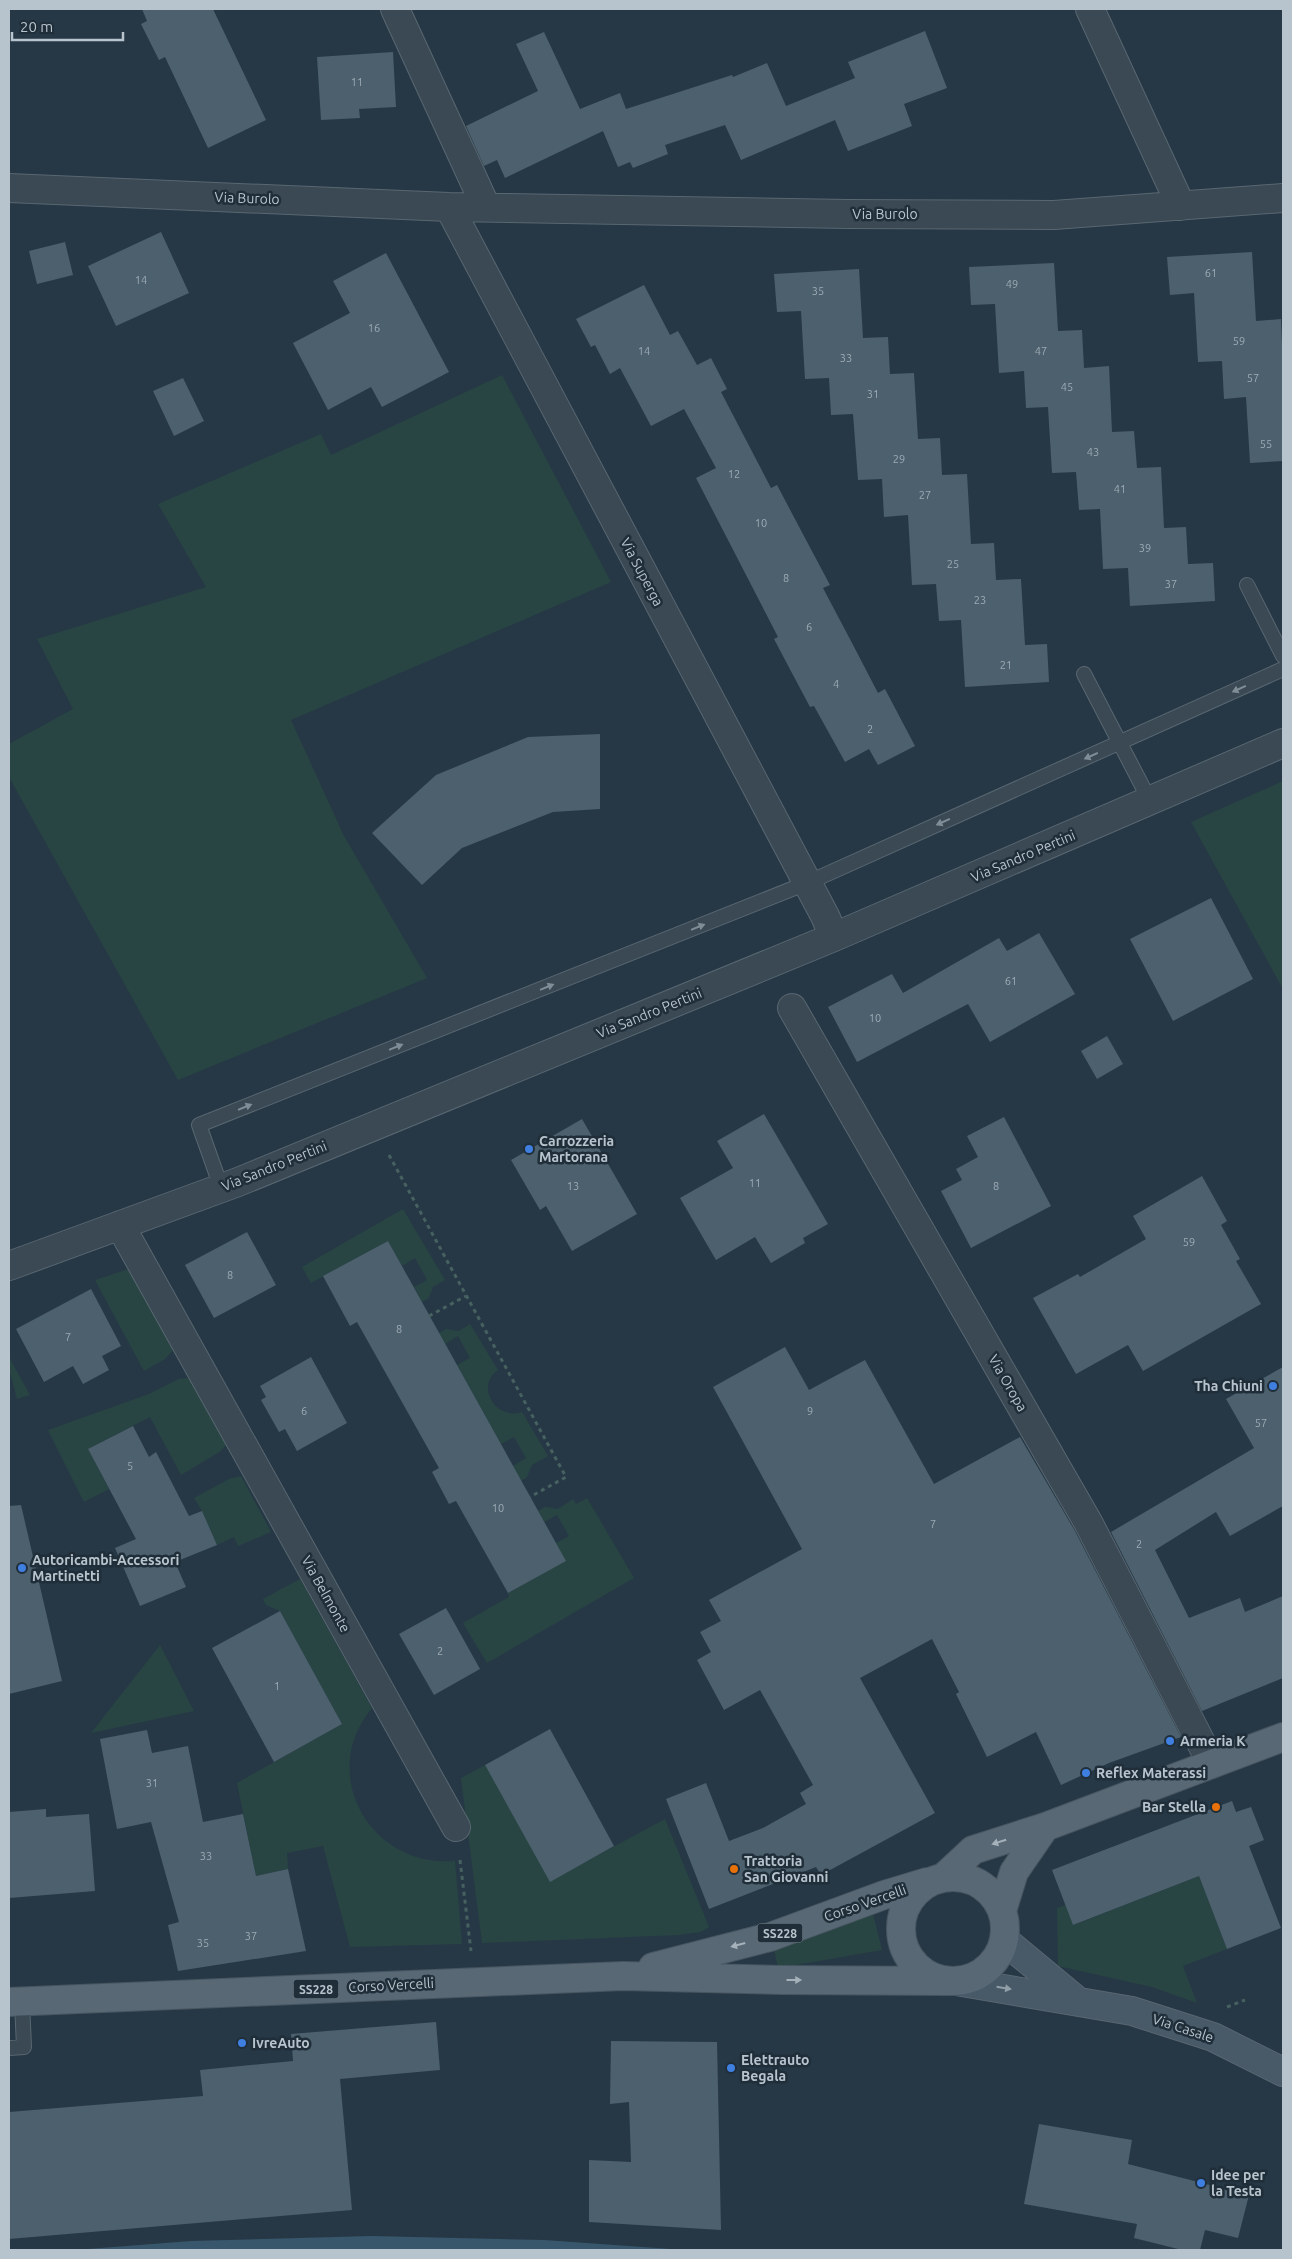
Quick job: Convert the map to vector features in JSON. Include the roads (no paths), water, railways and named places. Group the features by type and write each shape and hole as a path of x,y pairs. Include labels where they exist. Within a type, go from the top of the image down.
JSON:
{"main road":[{"name":"Corso Vercelli","path":"623,1976 770,1937 884,1895 939,1879 973,1850 1045,1827 1283,1737"},
{"path":"1002,1911 1014,1872 1045,1827"},
{"path":"963,1877 981,1885 996,1899 1002,1911 1005,1927 1004,1940 997,1957 988,1967 974,1976 952,1980 933,1977 920,1969 908,1954 901,1936 902,1919 908,1902 918,1890 939,1879 963,1877"},
{"name":"Via Casale","path":"1004,1940 1076,2000"},
{"name":"Corso Vercelli","path":"15,2002 623,1976 782,1980 952,1980"},
{"name":"Via Casale","path":"952,1980 1076,2000 1132,2012 1213,2037 1283,2072"}],"street":[{"path":"395,9 486,208"},
{"path":"1090,9 1181,206"},
{"name":"Via Burolo","path":"9,188 448,207 837,214 1054,215 1283,198"},
{"name":"Via Superga","path":"448,207 834,937"},
{"name":"Via Sandro Pertini","path":"9,1266 221,1187 834,937 1283,743"},
{"name":"Via Oropa","path":"792,1008 1089,1524 1212,1764"},
{"name":"Via Belmonte","path":"120,1225 456,1827"}],"lane":[{"path":"1247,585 1283,656"},
{"path":"221,1187 199,1125 807,883 1283,669"},
{"path":"1084,674 1150,801"},
{"path":"9,2048 24,2047 15,2002"}],"water":[{"path":"371,2236 544,2240 685,2250 75,2250 191,2241"}],"place":[{"name":"Carrozzeria Martorana","path":"529,1149"},
{"name":"Tha Chiuni","path":"1273,1386"},
{"name":"Autoricambi-Accessori Martinetti","path":"22,1568"},
{"name":"Armeria K","path":"1170,1741"},
{"name":"Reflex Materassi","path":"1086,1773"},
{"name":"Bar Stella","path":"1216,1807"},
{"name":"Trattoria San Giovanni","path":"734,1869"},
{"name":"IvreAuto","path":"242,2043"},
{"name":"Elettrauto Begala","path":"731,2068"},
{"name":"Idee per la Testa","path":"1201,2183"}]}
